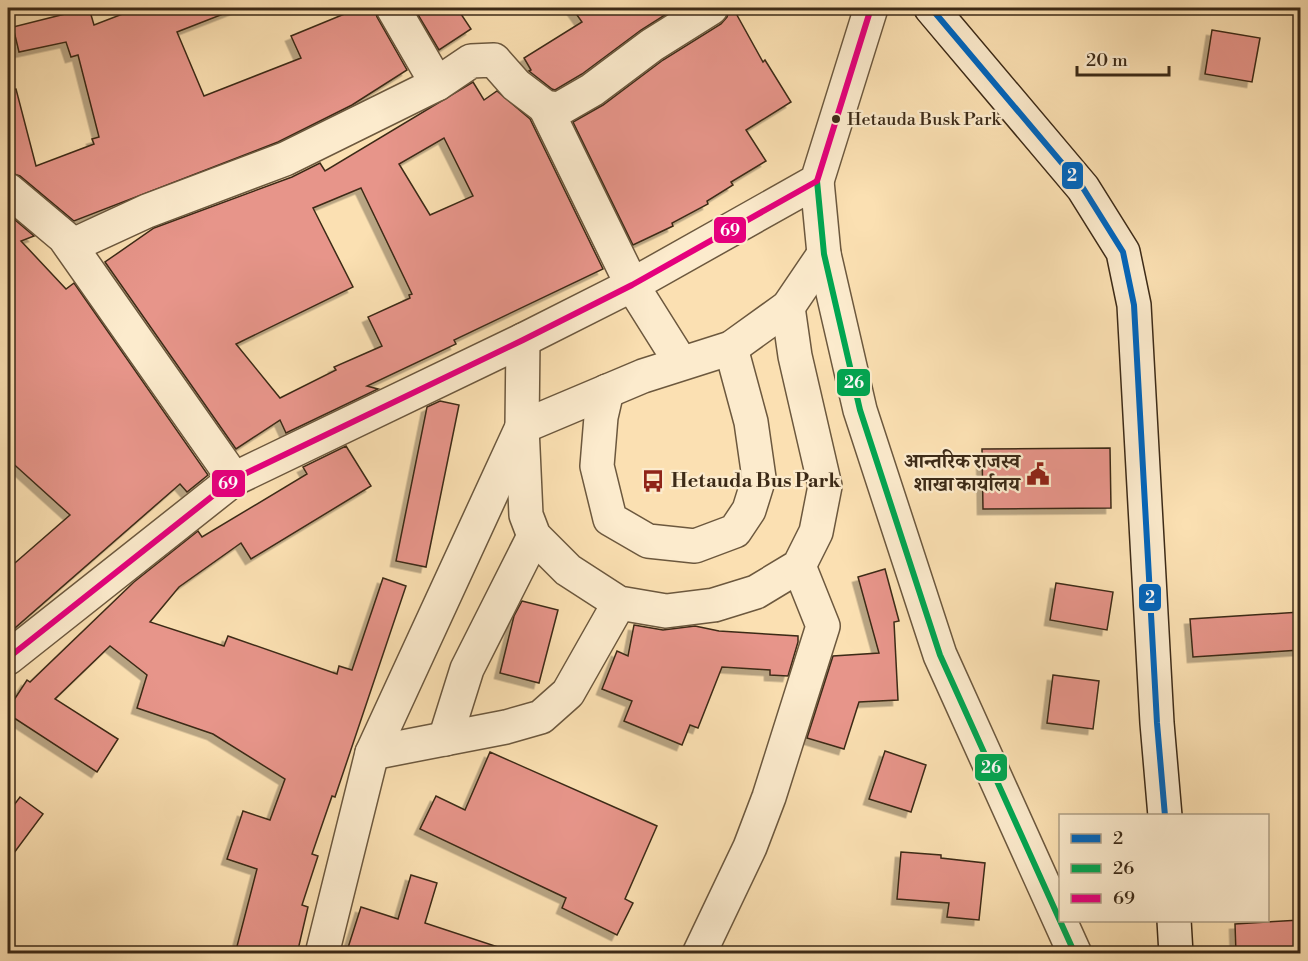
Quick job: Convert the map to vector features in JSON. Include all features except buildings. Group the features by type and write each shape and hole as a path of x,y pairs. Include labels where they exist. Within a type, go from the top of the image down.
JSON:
{"street":[{"path":"393,8 437,84"},
{"path":"71,246 147,211 285,159 437,84 471,61 494,60 516,85 545,107 559,110 592,90 652,45 711,8"},
{"path":"871,8 817,181 824,254 860,410 940,655 1059,919"},
{"path":"931,8 1083,188 1123,252 1134,305 1157,723 1165,814"},
{"path":"545,107 632,285 681,363"},
{"path":"8,658 234,479 632,285 817,181"},
{"path":"8,190 64,237 234,479"},
{"path":"322,954 372,753 522,427 681,363 731,348 789,307 824,254"},
{"path":"523,340 522,427 526,515 534,536 568,570 619,603 666,611 714,605 756,592 799,566 816,532 825,486 795,356 789,307"},
{"path":"607,391 601,417 597,466 610,519 648,541 695,546 735,531 749,510 759,478 751,422 731,348"},
{"path":"445,739 467,669 534,536"},
{"path":"699,954 750,847 769,797 823,626 799,566"},
{"path":"372,753 506,727 541,717 568,693 619,603"},
{"path":"1061,922 1075,954"},
{"path":"1174,922 1176,954"}],"transit line":[{"name":"69","path":"8,658 234,479 632,285 817,181 871,8"},
{"name":"2","path":"931,8 1083,188 1123,252 1134,305 1157,723 1165,814"},
{"name":"26","path":"817,181 824,254 860,410 940,655 1059,919"},
{"name":"26","path":"1061,922 1075,954"}],"place":[{"name":"Hetauda Busk Park","path":"836,119"},
{"name":"आन्तरिक राजस्व शाखा कार्यालय","path":"1038,474"},
{"name":"Hetauda Bus Park","path":"653,481"}]}
